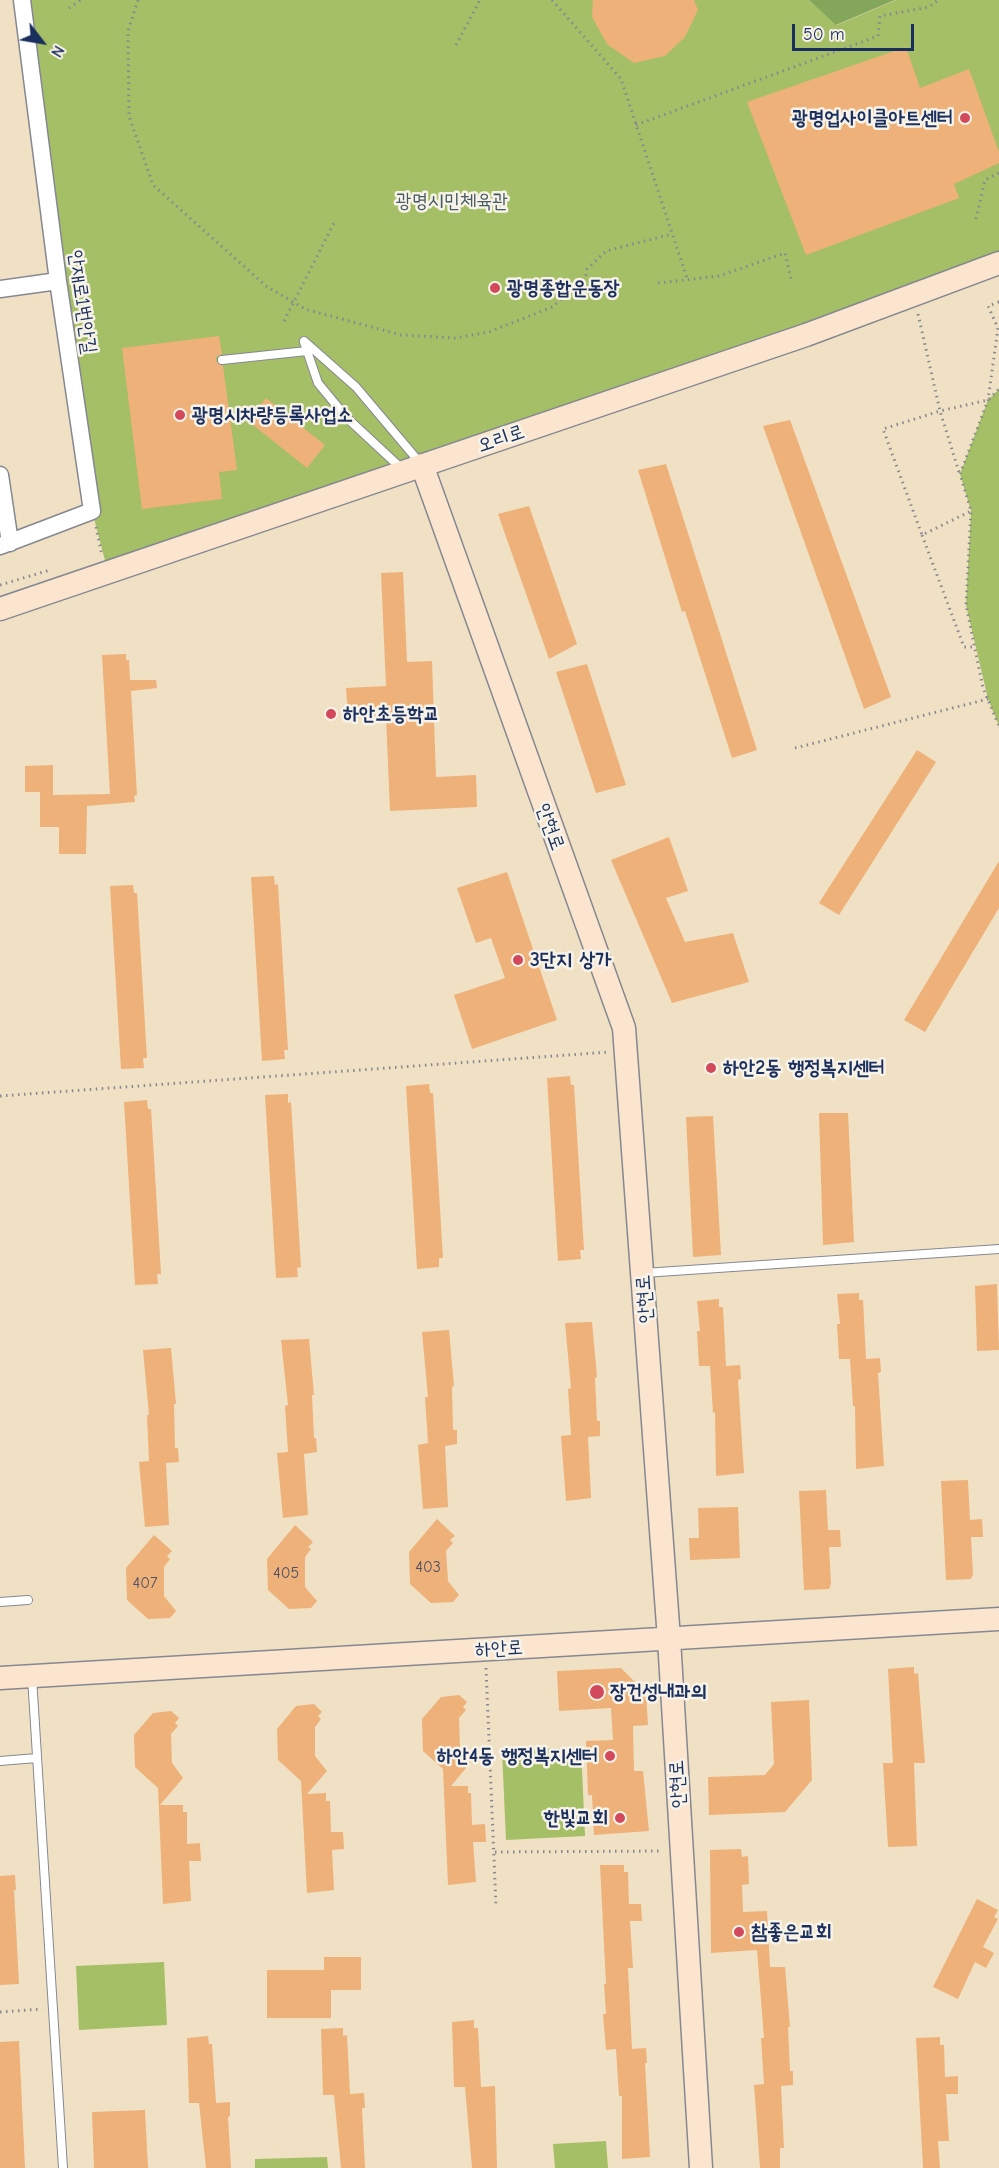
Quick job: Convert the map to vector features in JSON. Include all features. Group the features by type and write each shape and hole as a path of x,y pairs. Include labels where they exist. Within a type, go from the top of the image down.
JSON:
{"street":[{"name":"안재로1번안길","path":"22,0 57,281 92,511"},
{"name":"오리로","path":"0,609 806,335 999,263"},
{"path":"0,289 57,281"},
{"name":"안현로","path":"413,468 624,1028 669,1639 701,2168"},
{"path":"0,475 5,544 92,511"},
{"name":"하안로","path":"0,1678 999,1619"}],"lane":[{"path":"304,341 356,387 413,468 346,417 318,383 304,341"},
{"path":"222,360 307,351"},
{"path":"643,1273 999,1249"},
{"path":"0,1602 28,1600"},
{"path":"32,1676 63,2168"},
{"path":"0,1761 37,1758"}],"path":[{"path":"69,8 81,0"},
{"path":"138,0 128,31 129,116 153,185 266,286 305,309 401,336 454,338 489,332 552,307 585,279 587,269 606,251 672,234"},
{"path":"456,45 480,0"},
{"path":"552,0 621,79 688,281"},
{"path":"636,126 878,36 880,16 928,8 938,0"},
{"path":"976,219 985,180 999,173"},
{"path":"284,321 334,223"},
{"path":"658,284 719,276 785,253 792,283"},
{"path":"913,294 940,411 971,511 966,605 988,699 999,726"},
{"path":"960,474 988,400 998,328 987,306 999,302"},
{"path":"975,647 964,647 883,429 940,411 988,400 999,389"},
{"path":"92,511 103,554 92,558"},
{"path":"922,535 971,511"},
{"path":"0,585 57,568"},
{"path":"795,748 988,699"},
{"path":"0,1096 626,1050"},
{"path":"485,1649 496,1906"},
{"path":"495,1852 682,1850"},
{"path":"0,2012 53,2008"}],"green space":[{"name":"광명종합운동장","path":"22,0 809,0 837,25 896,0 999,0 999,263 108,572 92,511"},
{"path":"809,0 895,0 836,25"},
{"path":"999,389 999,726 988,699 966,605 971,511 960,474 988,400"},
{"path":"581,1747 585,1836 506,1840 502,1751"},
{"path":"164,1962 167,2025 79,2030 76,1966"},
{"path":"606,2141 608,2168 555,2168 553,2144"},
{"path":"327,2157 328,2168 255,2168 255,2159"}],"building":[{"path":"593,0 694,0 698,10 685,37 665,56 634,63 607,44 592,17"},
{"path":"906,47 920,88 969,69 999,152 999,163 954,184 959,198 806,255 747,102"},
{"name":"광명시차량등록사업소","path":"219,336 222,354 216,357 216,361 223,366 237,470 219,472 222,499 142,509 122,348"},
{"path":"266,398 325,445 307,468 248,421"},
{"path":"790,420 891,697 864,709 763,426"},
{"path":"666,464 757,750 732,758 685,611 682,612 638,470"},
{"path":"529,506 577,644 549,659 498,514"},
{"path":"403,572 407,662 432,661 436,777 476,775 477,807 390,811 386,716 348,718 346,688 386,686 381,573"},
{"path":"126,654 126,660 129,660 130,680 156,680 157,688 131,691 137,795 134,796 135,802 87,806 86,854 59,854 59,827 40,827 40,792 25,792 25,766 53,765 53,795 110,794 102,655"},
{"path":"587,664 626,785 596,793 556,672"},
{"path":"917,750 936,762 839,915 819,903"},
{"path":"669,837 688,891 666,898 685,942 733,933 749,982 672,1003 611,860"},
{"path":"999,861 999,908 925,1032 904,1020"},
{"name":"3단지 상가","path":"507,872 557,1020 472,1049 454,995 505,978 491,938 476,943 457,888"},
{"path":"274,876 275,885 278,884 288,1050 284,1050 285,1059 262,1061 251,877"},
{"path":"133,885 134,893 137,893 147,1058 143,1058 144,1068 121,1069 110,886"},
{"path":"570,1076 571,1085 574,1085 584,1250 580,1250 581,1259 558,1261 547,1078"},
{"path":"429,1084 430,1093 433,1093 443,1258 439,1258 439,1267 417,1269 406,1086"},
{"path":"288,1094 288,1103 291,1102 301,1267 297,1268 298,1277 276,1278 265,1095"},
{"path":"147,1100 148,1109 151,1109 161,1274 157,1274 158,1284 135,1285 124,1102"},
{"path":"819,1113 848,1113 854,1242 823,1245"},
{"path":"713,1116 721,1255 693,1257 686,1117"},
{"path":"997,1284 999,1350 977,1351 975,1286"},
{"path":"859,1293 859,1300 863,1300 866,1359 880,1358 881,1372 878,1373 884,1466 856,1469 855,1406 853,1406 850,1359 839,1359 837,1324 840,1324 837,1294"},
{"path":"719,1299 719,1307 723,1307 726,1366 740,1365 741,1379 738,1380 744,1473 716,1476 715,1412 713,1413 710,1366 699,1366 697,1331 700,1331 697,1301"},
{"path":"592,1322 597,1377 595,1378 597,1421 600,1421 600,1436 588,1437 591,1498 566,1501 561,1436 571,1435 568,1389 571,1388 565,1323"},
{"path":"449,1330 454,1386 452,1387 453,1430 457,1430 457,1444 445,1446 448,1507 423,1509 418,1445 428,1443 425,1397 428,1397 422,1332"},
{"path":"309,1339 314,1395 312,1395 314,1438 316,1438 317,1452 304,1454 308,1515 283,1518 277,1453 288,1452 285,1406 288,1405 281,1340"},
{"path":"171,1348 176,1404 174,1404 175,1448 178,1448 179,1462 166,1463 169,1525 145,1527 139,1462 149,1461 147,1415 149,1415 143,1350"},
{"path":"968,1480 970,1520 982,1519 983,1537 971,1537 973,1574 971,1579 946,1580 941,1481"},
{"path":"826,1490 828,1530 840,1530 841,1547 829,1547 831,1584 829,1589 804,1590 799,1491"},
{"path":"738,1507 740,1558 690,1560 689,1538 699,1538 698,1508"},
{"path":"437,1519 455,1536 450,1540 453,1543 446,1551 448,1581 459,1595 453,1602 431,1603 410,1584 409,1552"},
{"path":"295,1525 313,1542 308,1547 311,1549 305,1557 305,1587 317,1601 311,1608 289,1609 268,1590 267,1559"},
{"path":"154,1535 172,1551 167,1556 170,1559 164,1567 164,1596 176,1611 170,1618 148,1619 127,1600 126,1568"},
{"path":"914,1667 914,1674 918,1673 925,1763 914,1763 917,1846 888,1847 883,1763 893,1763 888,1669"},
{"path":"621,1668 646,1693 648,1725 633,1726 634,1771 643,1771 649,1831 594,1835 592,1795 588,1795 586,1741 613,1740 611,1708 559,1711 557,1671"},
{"path":"459,1695 467,1702 463,1707 466,1710 459,1718 460,1747 471,1762 451,1786 468,1786 468,1793 471,1793 472,1825 485,1824 486,1842 473,1842 476,1882 448,1885 443,1769 423,1751 422,1719 441,1697"},
{"path":"809,1700 812,1780 785,1812 709,1815 708,1777 765,1775 774,1764 771,1702"},
{"path":"314,1704 322,1712 318,1716 321,1719 315,1727 315,1756 327,1771 307,1794 326,1793 326,1801 330,1801 331,1832 343,1832 344,1849 332,1850 334,1890 307,1893 301,1781 278,1760 277,1729 296,1706"},
{"path":"171,1711 179,1718 175,1723 178,1726 171,1734 172,1763 183,1778 160,1805 183,1805 183,1812 187,1812 187,1844 200,1843 201,1861 189,1861 191,1901 163,1904 158,1788 135,1767 134,1735 153,1713"},
{"path":"741,1849 742,1857 748,1856 749,1884 742,1885 743,1912 767,1911 770,1967 785,1967 790,2027 788,2027 790,2071 793,2071 793,2085 781,2086 784,2148 780,2148 780,2168 760,2168 754,2085 764,2084 761,2038 764,2038 757,1950 711,1953 710,1850"},
{"path":"600,1865 624,1865 624,1872 628,1872 629,1904 641,1904 642,1921 630,1921 633,1968 628,1968 632,2049 646,2048 650,2157 622,2159 622,2096 619,2096 616,2049 606,2050 603,2014 606,2014 604,1984 606,1984"},
{"path":"15,1875 19,1984 0,1985 0,1876"},
{"path":"977,1899 998,1910 994,1917 998,1919 983,1947 994,1953 986,1968 975,1962 958,1999 933,1987"},
{"path":"324,1957 361,1957 361,1990 331,1990 331,2018 267,2018 267,1970 324,1970"},
{"path":"474,2020 474,2028 478,2028 481,2087 495,2086 497,2168 472,2168 465,2087 454,2087 452,2022"},
{"path":"343,2028 343,2036 347,2035 350,2094 364,2093 365,2108 362,2108 365,2168 341,2168 334,2095 323,2095 321,2029"},
{"path":"208,2036 209,2044 212,2044 216,2103 230,2102 230,2116 228,2117 231,2168 206,2168 199,2103 189,2103 187,2038"},
{"path":"940,2037 940,2045 944,2045 945,2077 958,2076 958,2094 946,2094 949,2141 938,2141 940,2168 923,2168 916,2038"},
{"path":"19,2041 25,2168 0,2168 0,2042"},
{"path":"145,2110 148,2168 94,2168 92,2112"}],"place":[{"name":"광명업사이클아트센터","path":"965,118"},
{"name":"광명종합운동장","path":"495,288"},
{"name":"광명시차량등록사업소","path":"180,415"},
{"name":"하안초등학교","path":"331,714"},
{"name":"3단지 상가","path":"518,960"},
{"name":"하안2동 행정복지센터","path":"711,1068"},
{"name":"장건성내과의","path":"597,1692"},
{"name":"하안4동 행정복지센터","path":"610,1756"},
{"name":"한빛교회","path":"620,1818"},
{"name":"참좋은교회","path":"739,1932"}],"park label":[{"name":"광명시민체육관","path":"452,201"}]}
